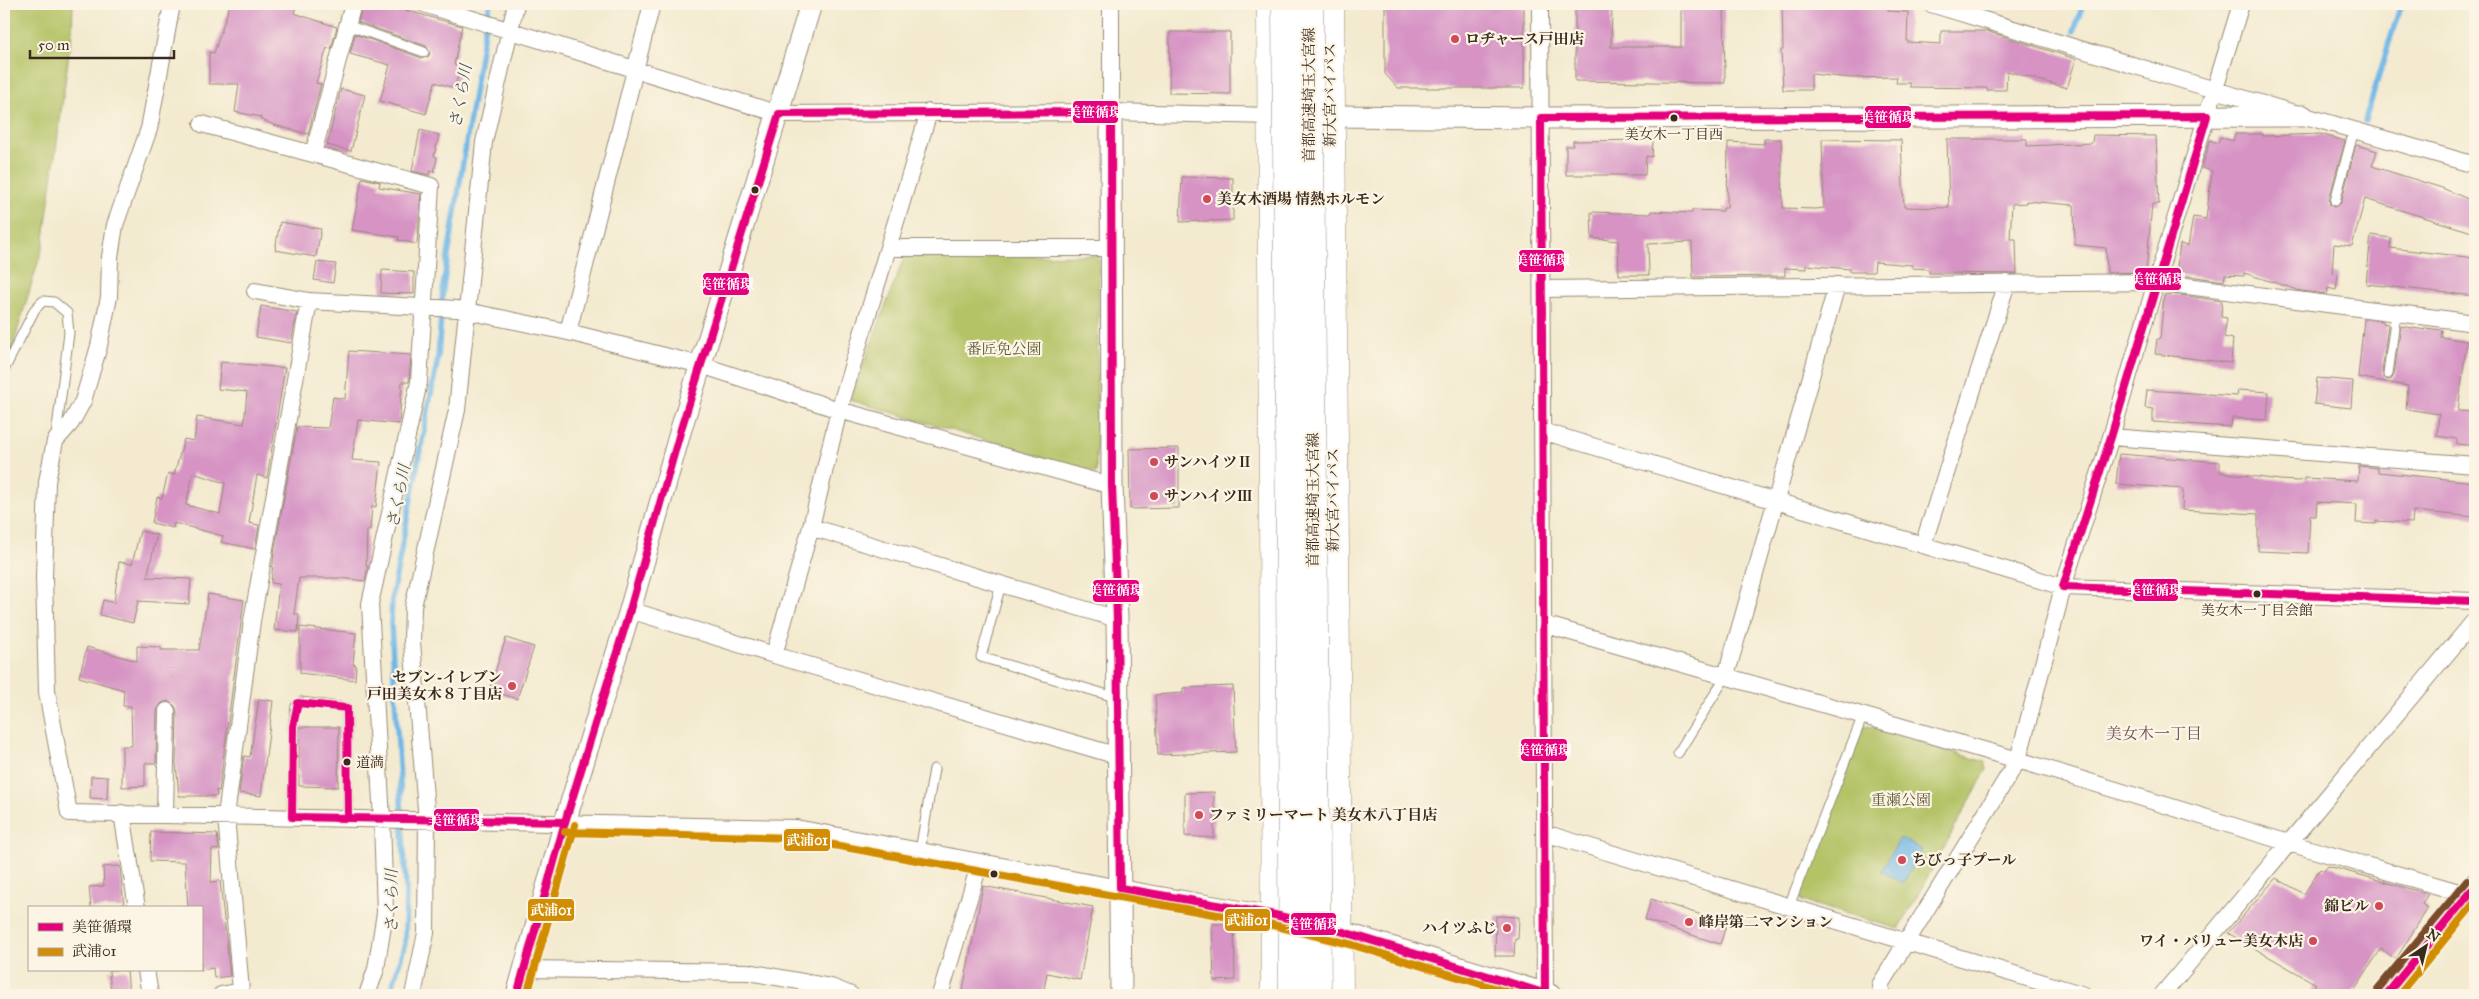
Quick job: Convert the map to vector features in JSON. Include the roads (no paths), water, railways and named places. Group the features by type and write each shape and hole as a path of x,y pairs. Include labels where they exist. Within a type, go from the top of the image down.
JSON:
{"highway":[{"path":"1270,4 1275,995"},
{"name":"首都高速埼玉大宮線","path":"1286,4 1293,995"},
{"name":"首都高速埼玉大宮線","path":"1309,4 1317,995"},
{"name":"新大宮バイパス","path":"1330,4 1339,995"}],"main road":[{"path":"2386,995 2472,891"}],"street":[{"path":"172,4 149,129 115,225 110,257 109,297 99,346 83,401 72,423 55,441 47,482 44,577 49,702 69,813 796,828 1275,915 1337,930 1547,995 1544,833 1540,4"},
{"path":"313,154 353,4"},
{"path":"424,4 471,13 504,28 779,114 1112,112 1272,116"},
{"path":"413,995 426,933 412,642 413,607 457,410 462,310 484,142 504,28 516,4"},
{"path":"568,332 652,4"},
{"path":"517,995 565,822 811,4"},
{"path":"1111,4 1112,486 1117,619 1121,995"},
{"path":"1931,4 2215,90 2475,165"},
{"path":"1882,995 1880,985 2018,760 2063,587 2111,437 2241,4"},
{"path":"774,655 811,527 839,410 929,112"},
{"path":"1330,116 1541,118 2303,116"},
{"path":"202,124 431,186 426,306 419,382 370,604 384,820 385,913 376,969 367,995"},
{"path":"888,248 1111,248"},
{"path":"1542,288 2156,282 2475,323"},
{"path":"1923,545 2007,283"},
{"path":"1726,676 1837,285"},
{"path":"255,291 309,301 426,306 462,310 568,332 701,365 839,410 1112,486"},
{"path":"221,995 241,991 226,816 252,621 309,301"},
{"path":"1542,431 2063,587 2475,601"},
{"path":"2111,437 2475,465"},
{"path":"811,527 1117,619"},
{"path":"630,610 774,655 1118,756"},
{"path":"2162,995 2475,620"},
{"path":"1543,624 2018,760 2289,843 2472,891"},
{"path":"165,814 167,710"},
{"path":"122,813 136,906"},
{"path":"1544,833 2084,995"},
{"path":"940,995 980,862"},
{"path":"524,969 748,972 831,987 851,995"},
{"path":"146,972 150,995"}],"lane":[{"path":"347,25 424,52"},
{"path":"2335,201 2354,130"},
{"path":"4,370 35,309 43,300 54,302 67,313 69,333 55,441"},
{"path":"2388,374 2396,313"},
{"path":"1001,584 981,656 1118,698"},
{"path":"1678,753 1726,676"},
{"path":"292,818 293,726 296,706 301,702 347,708 348,819"},
{"path":"1789,906 1862,715"},
{"path":"920,851 934,769"}],"water":[{"name":"ちびっ子プール","path":"1900,838 1922,850 1903,883 1881,871"}],"waterway":[{"name":"さくら川","path":"390,995 405,943 406,888 391,624 392,597 438,358 443,287 490,4"},
{"path":"2074,31 2083,4"},
{"path":"2365,121 2401,4"}],"place":[{"name":"ロヂャース戸田店","path":"1455,39"},
{"name":"美女木一丁目西","path":"1674,118"},
{"name":"美女木酒場 情熱ホルモン","path":"1207,199"},
{"name":"サンハイツⅡ","path":"1154,462"},
{"name":"サンハイツⅢ","path":"1154,496"},
{"name":"美女木一丁目会館","path":"2257,594"},
{"name":"セブン-イレブン 戸田美女木８丁目店","path":"512,686"},
{"name":"道満","path":"347,762"},
{"name":"ファミリーマート 美女木八丁目店","path":"1199,815"},
{"name":"ちびっ子プール","path":"1902,860"},
{"name":"錦ビル","path":"2379,906"},
{"name":"峰岸第二マンション","path":"1689,922"},
{"name":"ハイツふじ","path":"1507,928"},
{"name":"ワイ・バリュー美女木店","path":"2313,941"}],"district":[{"name":"美女木一丁目","path":"2154,733"}],"park label":[{"name":"番匠免公園","path":"1004,349"},
{"name":"重瀬公園","path":"1901,800"}]}
